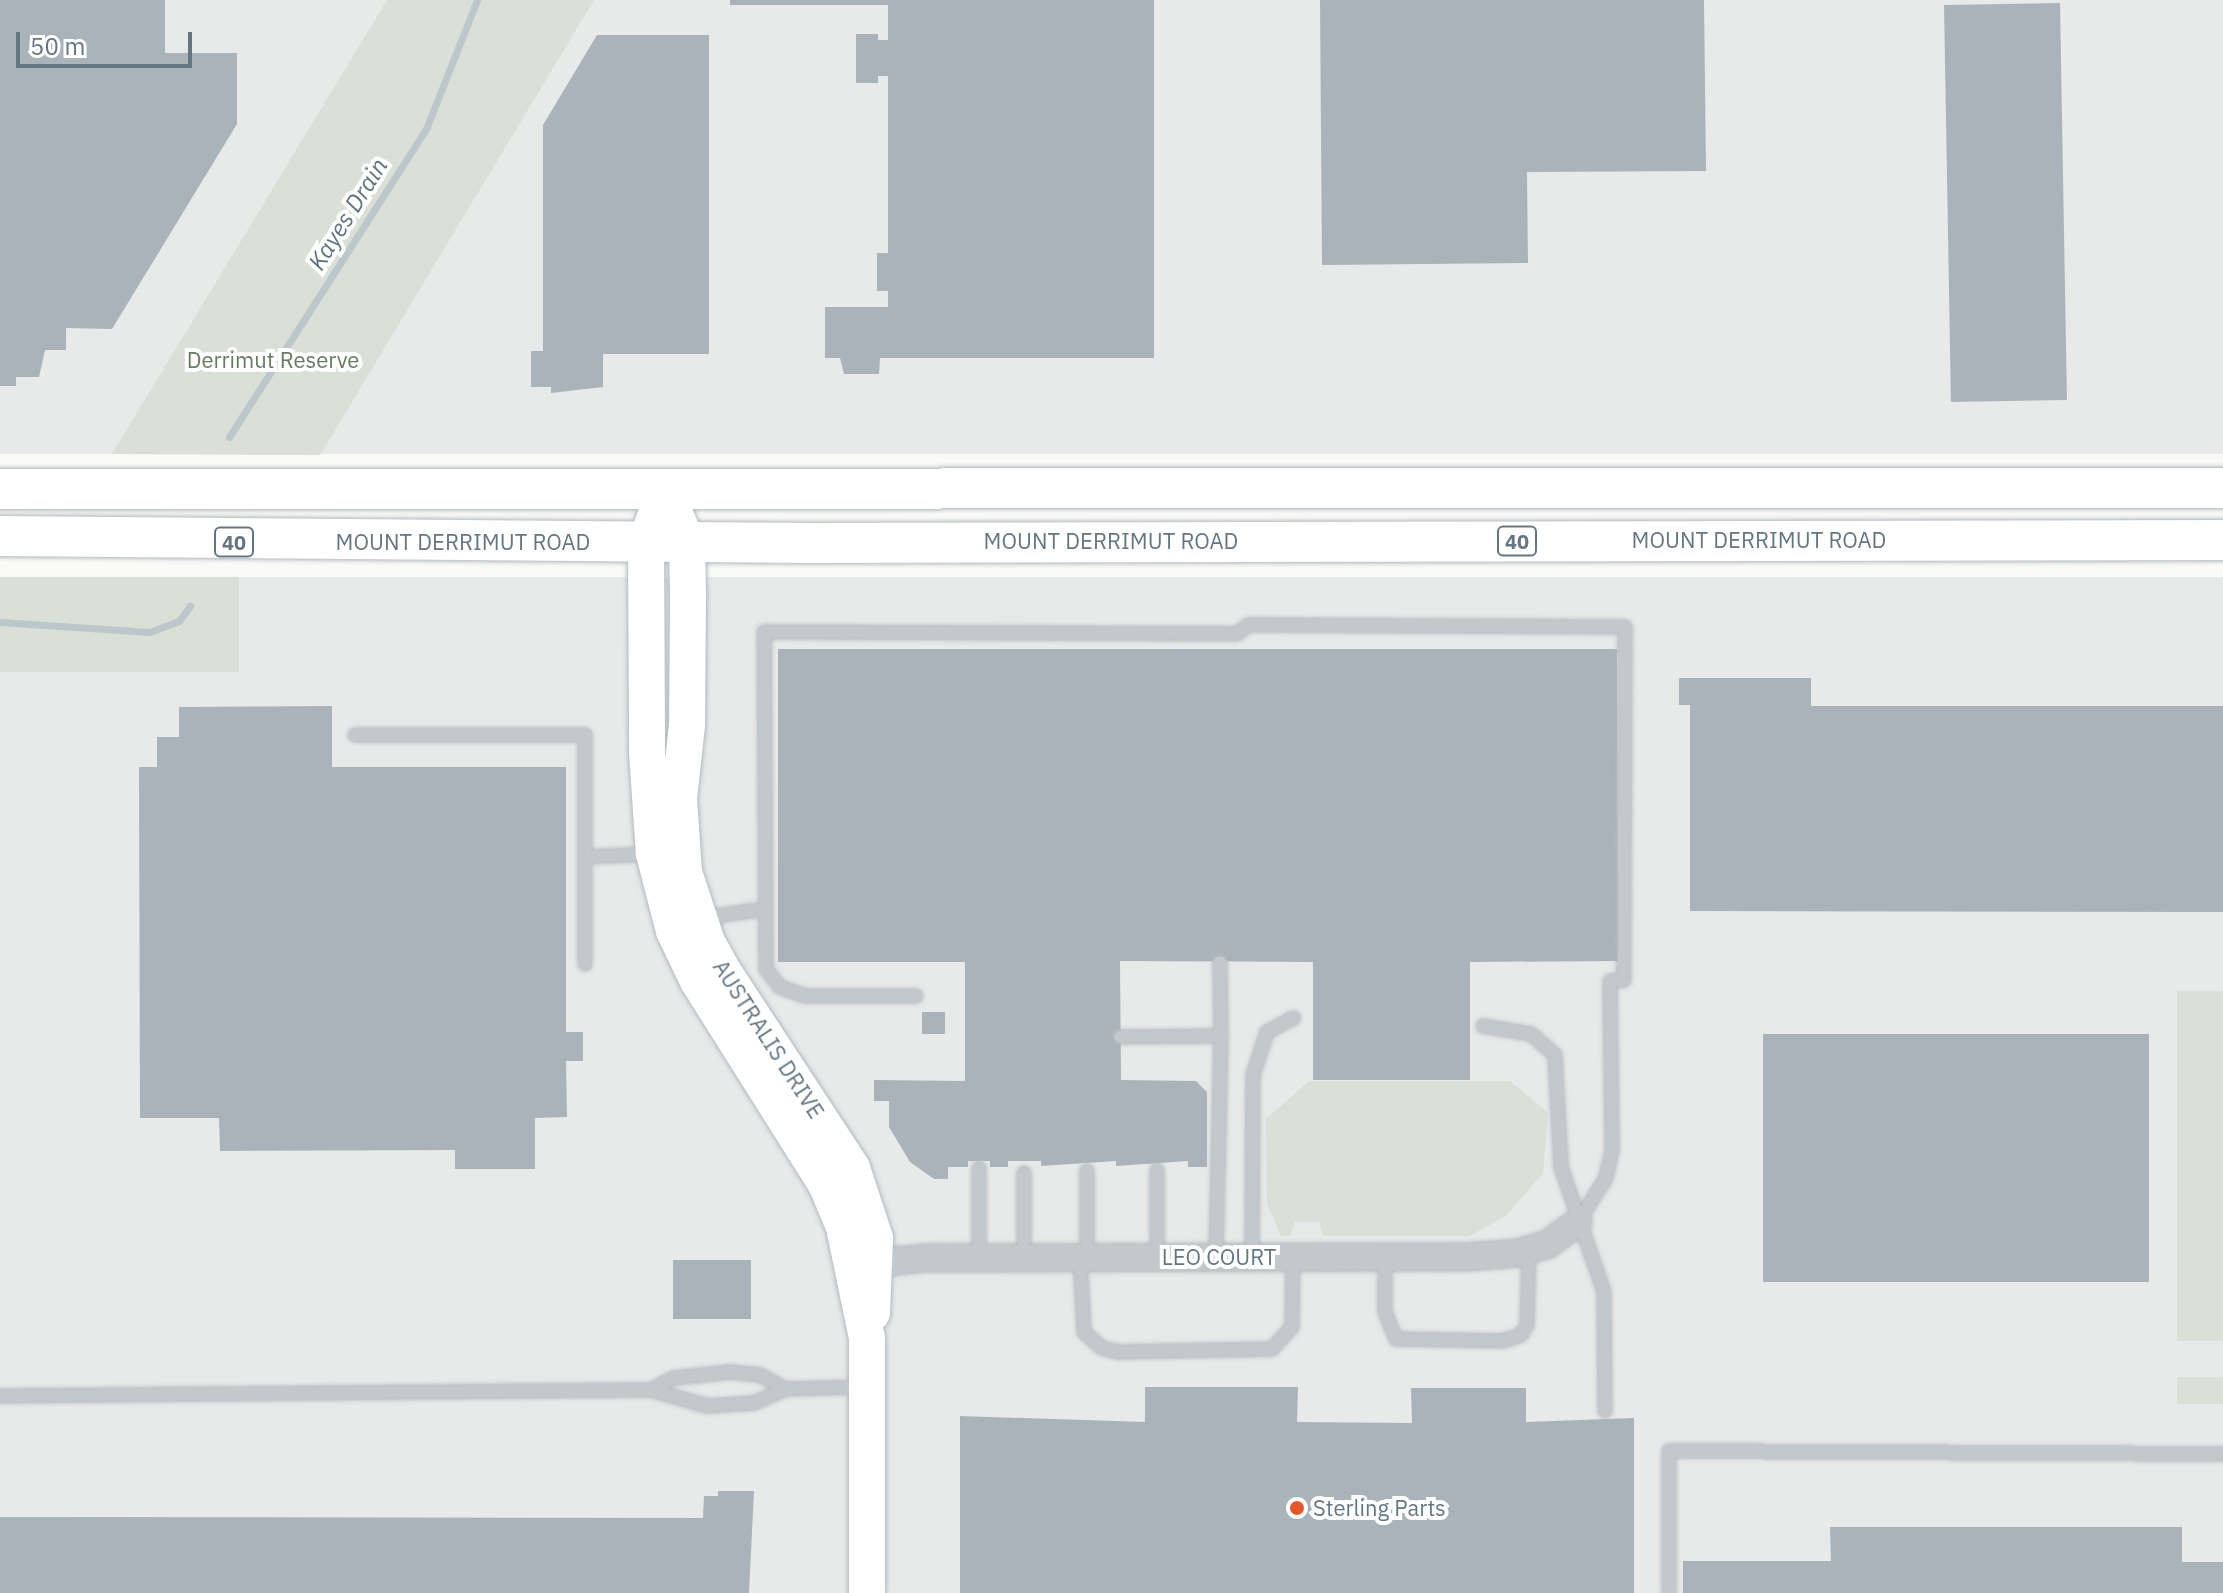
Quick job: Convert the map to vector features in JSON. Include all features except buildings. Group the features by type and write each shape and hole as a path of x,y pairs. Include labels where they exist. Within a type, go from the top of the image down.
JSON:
{"main road":[{"path":"0,489 2223,488"},
{"name":"MOUNT DERRIMUT ROAD","path":"0,536 646,542 2223,540"}],"street":[{"name":"AUSTRALIS DRIVE","path":"665,489 646,542 647,752 687,925 735,1043 827,1186 865,1265 867,1593"},
{"path":"665,489 687,542"},
{"name":"AUSTRALIS DRIVE","path":"668,852 687,542"},
{"name":"LEO COURT","path":"865,1265 979,1258 1466,1257 1529,1250 1578,1222"}],"lane":[{"path":"916,996 805,996 780,987 764,960 764,632 1237,634 1248,625 1625,627 1624,980 1610,981 1612,1151 1606,1178 1578,1222"},
{"path":"355,735 585,735 585,964"},
{"path":"585,857 668,852"},
{"path":"687,925 726,911 763,909"},
{"path":"1216,1256 1220,962"},
{"path":"1252,1257 1253,1075 1267,1032 1293,1018"},
{"path":"1483,1026 1531,1034 1555,1055 1561,1167 1604,1292 1605,1411"},
{"path":"1120,1037 1221,1036"},
{"path":"979,1168 979,1258"},
{"path":"1157,1170 1157,1256"},
{"path":"1087,1171 1084,1332 1102,1348 1257,1352 1285,1341 1294,1309 1293,1257"},
{"path":"1024,1173 1024,1258"},
{"path":"1385,1257 1385,1312 1396,1339 1503,1341 1521,1335 1527,1325 1529,1250"},
{"path":"651,1390 695,1374 731,1372 760,1375 785,1389"},
{"path":"0,1396 651,1390 707,1406 754,1403 785,1389 867,1387"},
{"path":"1669,1593 1669,1451 2223,1454"}],"shaded area":[{"path":"0,0 2223,0 2223,454 0,454"},
{"path":"0,577 2223,577 2223,1593 0,1593"}],"green space":[{"name":"Derrimut Reserve","path":"387,0 594,0 320,455 112,454"},
{"path":"0,577 239,577 239,672 0,672"},
{"path":"2177,991 2223,991 2223,1341 2177,1341"},
{"path":"1309,1081 1510,1081 1548,1113 1543,1173 1506,1216 1469,1236 1323,1236 1319,1222 1295,1222 1290,1236 1281,1236 1267,1204 1266,1119"},
{"path":"2177,1377 2223,1377 2223,1404 2177,1404"}],"waterway":[{"name":"Kayes Drain","path":"229,437 426,129 477,0"},
{"name":"Kayes Drain","path":"0,622 150,632 179,621 190,606"}],"place":[{"name":"Sterling Parts","path":"1297,1508"}]}
